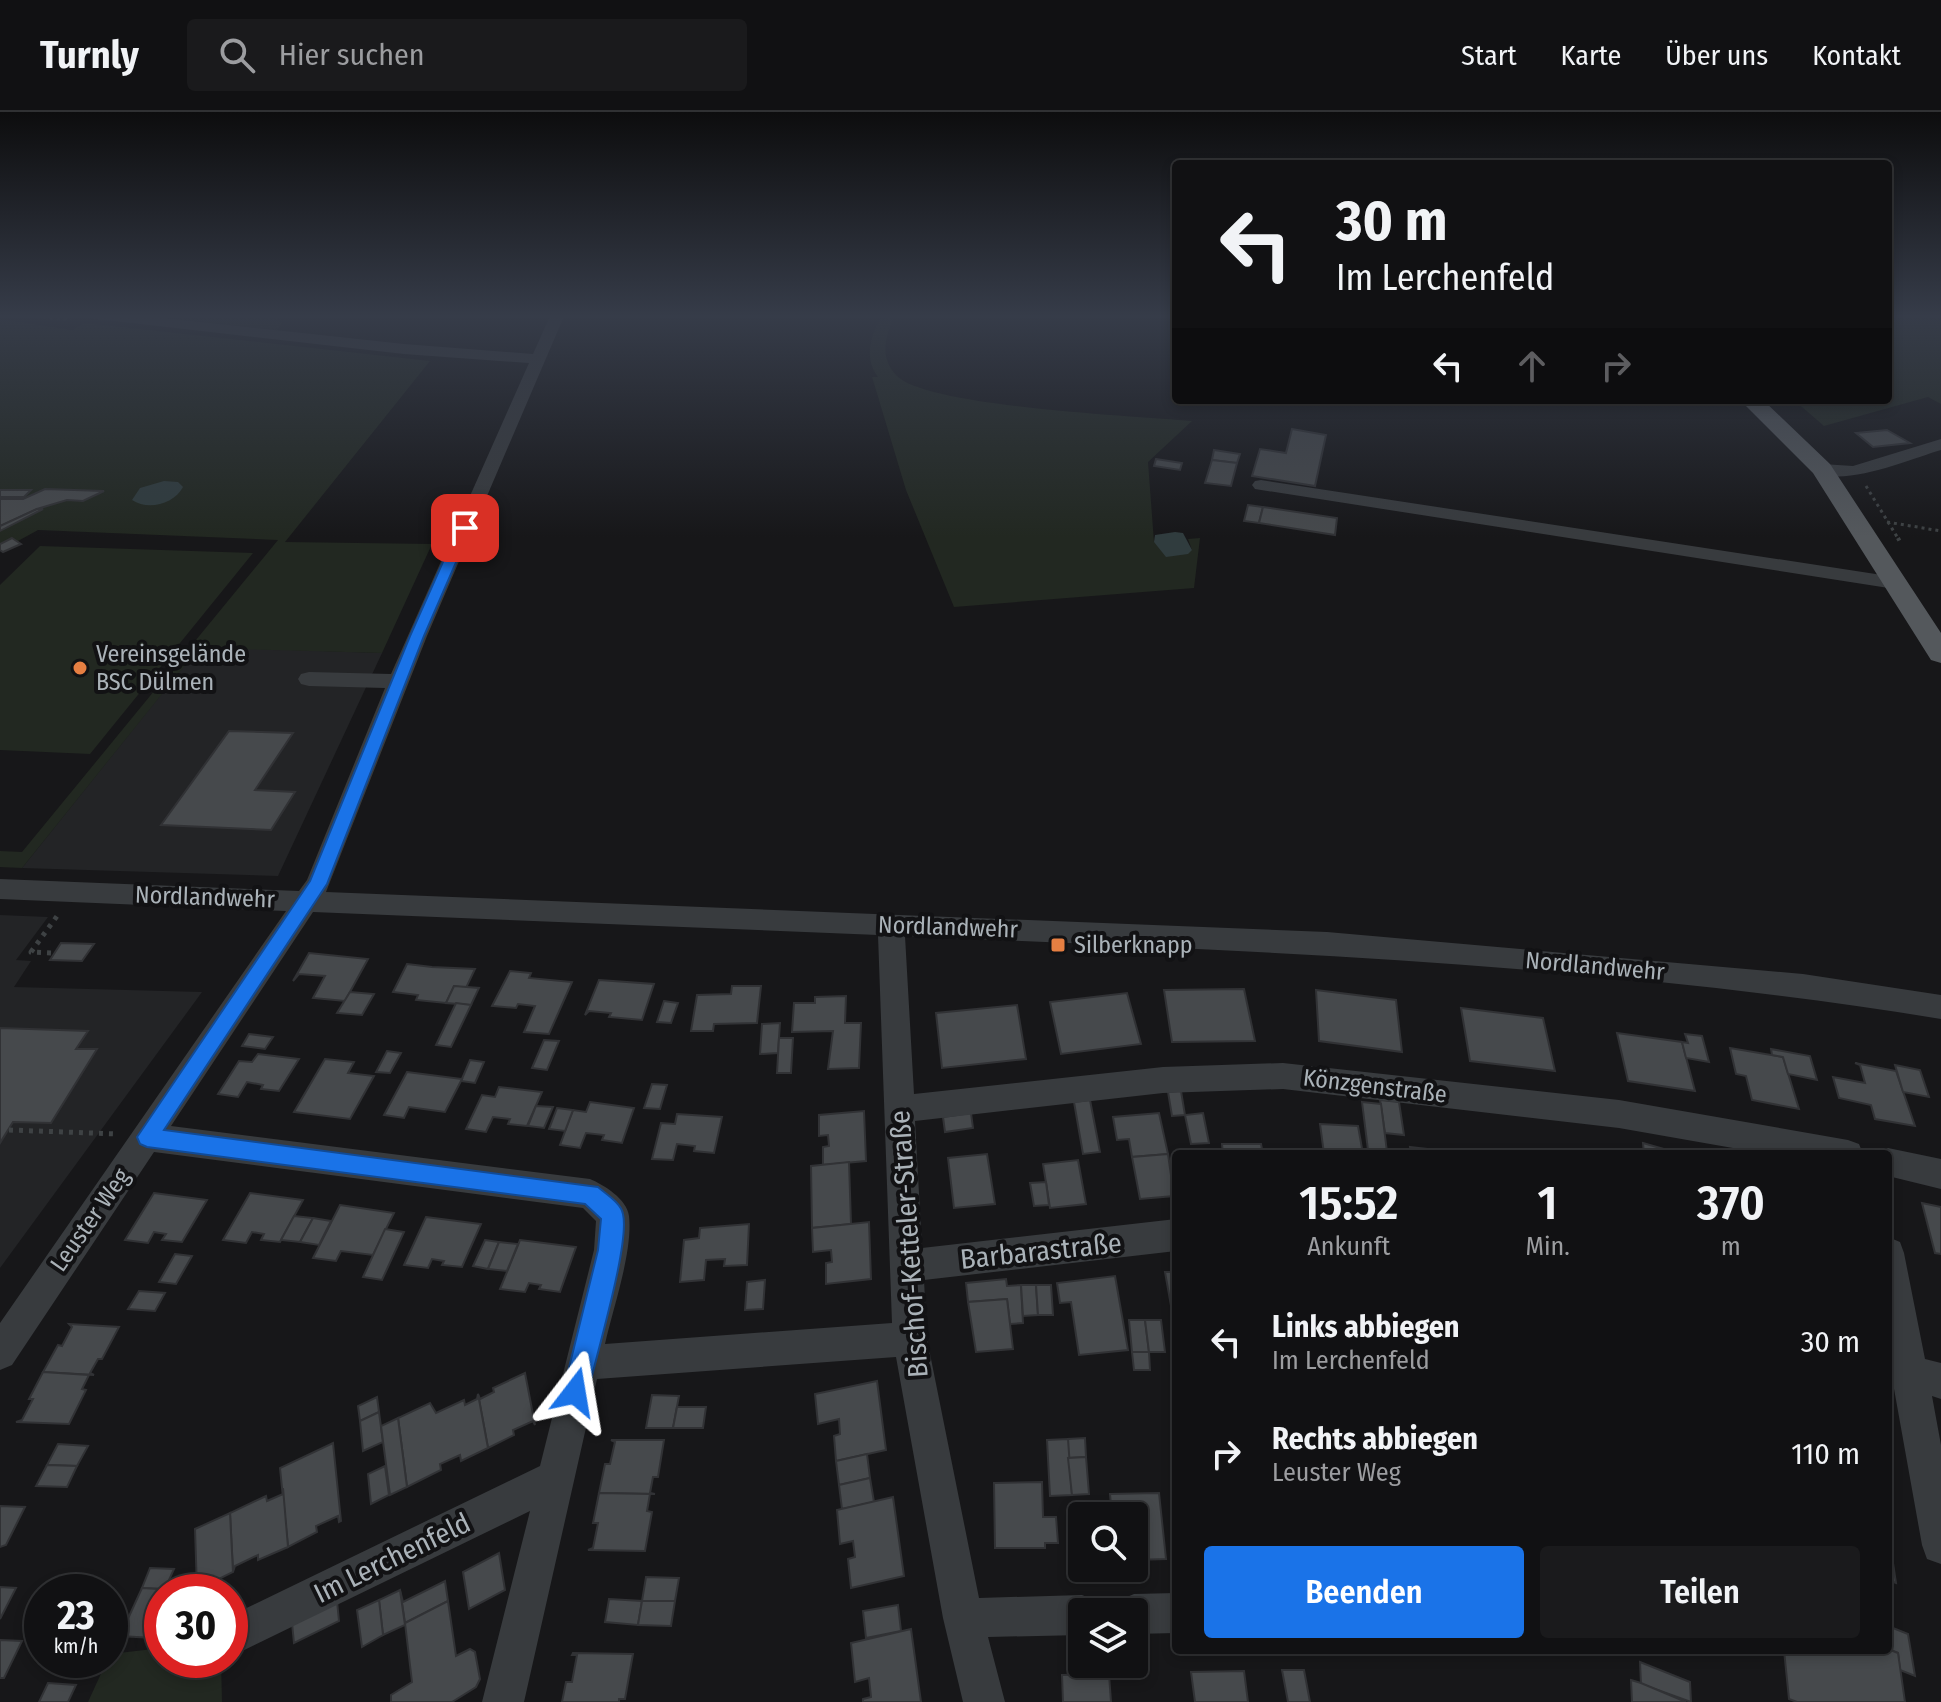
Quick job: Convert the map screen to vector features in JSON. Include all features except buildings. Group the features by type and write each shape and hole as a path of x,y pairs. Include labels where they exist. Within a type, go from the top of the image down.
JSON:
{"main road":[{"path":"1755,404 1822,469 1941,654"}],"street":[{"name":"Leuster Weg","path":"0,1353 318,884 399,681 527,388"},
{"path":"1822,469 1854,471 1941,444"},
{"path":"1261,485 1895,583"},
{"path":"309,679 399,681"},
{"name":"Nordlandwehr","path":"0,889 1327,943 1803,985 1941,1007"},
{"name":"Bischof-Ketteler-Straße","path":"891,924 910,1339 963,1618 984,1702"},
{"name":"Könzgenstraße","path":"899,1109 1163,1080 1283,1076 1619,1114 1825,1150"},
{"path":"147,1137 590,1194 613,1215 610,1250 503,1702"},
{"path":"1892,1163 1941,1174"},
{"name":"Barbarastraße","path":"906,1266 1172,1235"},
{"path":"1892,1266 1925,1376 1941,1545"},
{"path":"582,1363 910,1339"},
{"name":"Im Lerchenfeld","path":"248,1628 554,1479"},
{"path":"1148,1614 1172,1613"},
{"path":"963,1618 1068,1615"}],"path":[{"path":"1895,523 1941,531"},
{"path":"51,953 31,952 74,892"},
{"path":"9,1130 100,1132 147,1137"}],"shaded area":[{"path":"0,388 408,388 285,542 432,544 382,653 199,648 22,868 0,867 0,851 22,852 278,540 38,530 18,541 21,544 3,552 0,550"},
{"path":"875,388 921,388 990,403 1192,421 1148,462 1154,542 1192,550 1188,539 1200,538 1194,588 954,607 906,490"},
{"path":"1892,388 1941,388 1941,404 1928,397 1824,426 1799,404 1892,404"},
{"path":"164,481 178,482 183,487 173,498 160,504 145,505 132,500 140,488"},
{"path":"1183,533 1192,550 1188,554 1166,557 1154,542 1155,535"},
{"name":"Vereinsgelände BSC Dülmen","path":"40,546 253,553 90,754 0,750 0,585"},
{"path":"199,647 382,653 278,876 22,868"},
{"path":"0,915 48,917 16,960 31,961 14,987 202,992 0,1268"},
{"path":"144,1650 144,1678 221,1678 222,1702 88,1702 99,1678 128,1678 128,1652"}],"place":[{"name":"Vereinsgelände BSC Dülmen","path":"80,668"},
{"name":"Silberknapp","path":"1058,945"}],"route":[{"path":"465,528 417,636 318,884 147,1137 590,1194 613,1215 610,1250 575,1392"}]}
